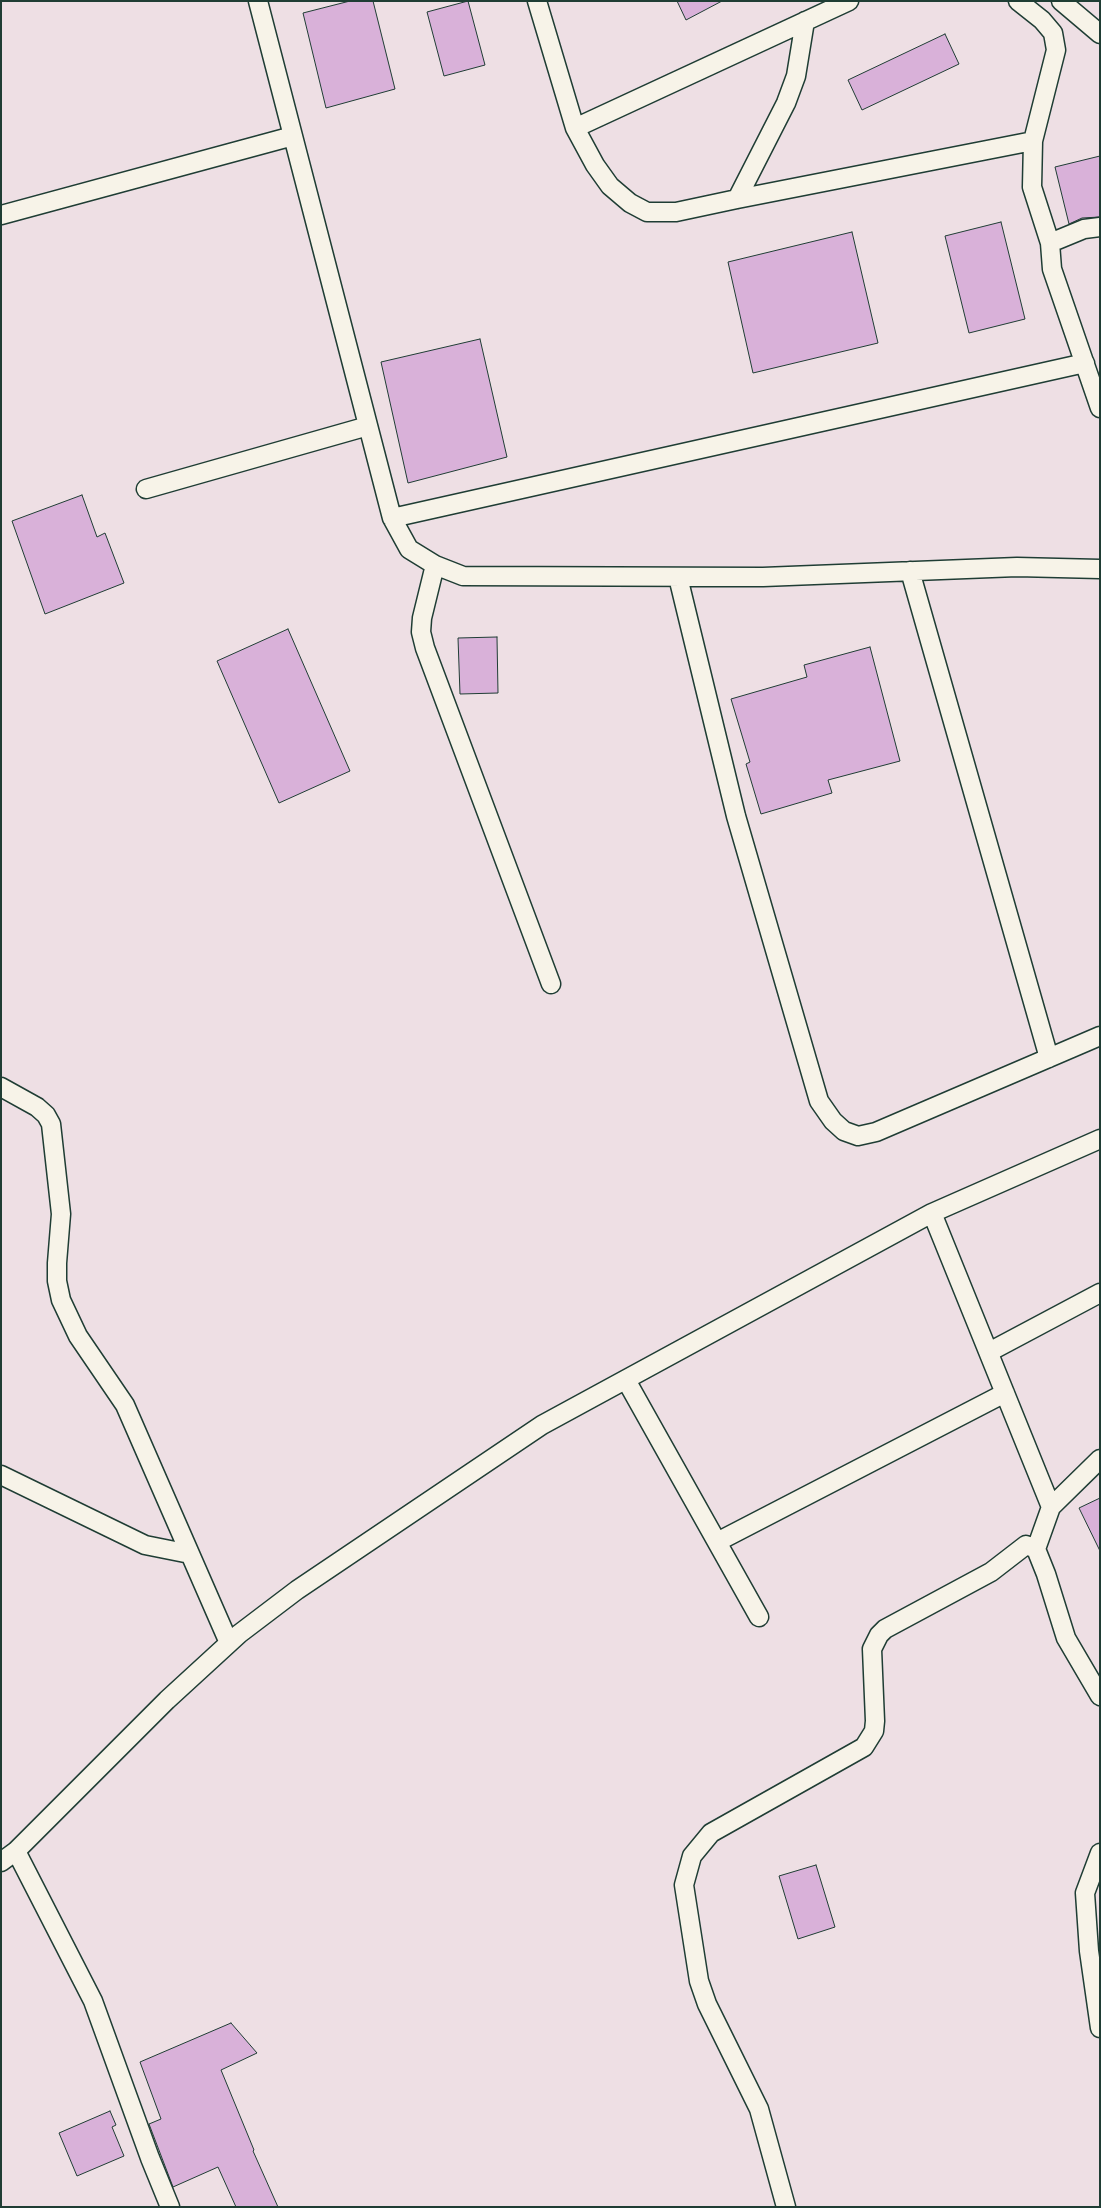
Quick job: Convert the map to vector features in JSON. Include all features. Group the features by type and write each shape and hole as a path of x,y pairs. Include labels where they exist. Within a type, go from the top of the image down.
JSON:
{"street":[{"path":"258,1 392,518 409,549 435,565 464,576 762,577 1017,567 1100,569"},
{"path":"537,1 575,128 610,186 630,203 648,212 676,212 1033,141"},
{"path":"575,128 848,1"},
{"path":"1018,1 1042,20 1053,33 1056,50 1033,141 1032,187 1050,243 1052,269 1100,408"},
{"path":"1061,1 1100,34"},
{"path":"737,199 786,102 796,76 805,22"},
{"path":"1,215 293,136"},
{"path":"1050,243 1084,229 1100,227"},
{"path":"392,518 1085,362"},
{"path":"146,489 368,426"},
{"path":"435,565 422,618 421,632 425,648 551,984"},
{"path":"910,571 1049,1058"},
{"path":"678,577 739,825 819,1101 833,1121 844,1130 858,1136 876,1132 1100,1036"},
{"path":"1,1087 38,1107 51,1124 61,1214 57,1263 57,1282 61,1300 78,1336 125,1405 229,1644"},
{"path":"1,1862 16,1851 168,1700 229,1644 297,1590 526,1436 932,1213 1100,1139"},
{"path":"932,1213 1051,1506"},
{"path":"989,1352 1100,1293"},
{"path":"626,1380 758,1617"},
{"path":"716,1542 1005,1393"},
{"path":"1100,1459 1051,1506 1036,1549 1066,1638 1100,1696"},
{"path":"1,1475 137,1542 190,1554"},
{"path":"786,2207 759,2109 707,2004 699,1981 684,1885 692,1856 711,1834 864,1747 874,1731 875,1721 872,1649 879,1635 885,1629 977,1580 1026,1545 1036,1549"},
{"path":"16,1851 93,2001 150,2158 170,2207"},
{"path":"1100,1853 1085,1893 1089,1951 1100,2028"}],"building":[{"path":"350,1 373,1 395,89 326,108 303,13"},
{"path":"468,1 485,65 444,76 427,12"},
{"path":"677,1 722,1 686,20"},
{"path":"945,34 959,64 862,110 848,80"},
{"path":"1100,156 1100,217 1082,218 1069,224 1055,167"},
{"path":"1001,222 1025,319 969,333 945,236"},
{"path":"852,232 878,343 753,373 728,262"},
{"path":"480,339 507,457 408,483 381,362"},
{"path":"82,495 97,537 105,533 124,583 45,614 12,521"},
{"path":"288,629 350,771 279,803 217,661"},
{"path":"497,637 498,693 460,694 458,638"},
{"path":"870,647 900,761 828,780 832,793 761,814 746,764 750,762 731,699 807,677 804,665"},
{"path":"1100,1498 1100,1551 1079,1508"},
{"path":"816,1865 835,1927 798,1939 779,1876"},
{"path":"231,2023 257,2053 221,2070 253,2151 278,2207 236,2207 218,2167 173,2187 149,2124 161,2119 140,2062"},
{"path":"110,2111 116,2125 112,2127 124,2156 77,2176 59,2133"}]}
